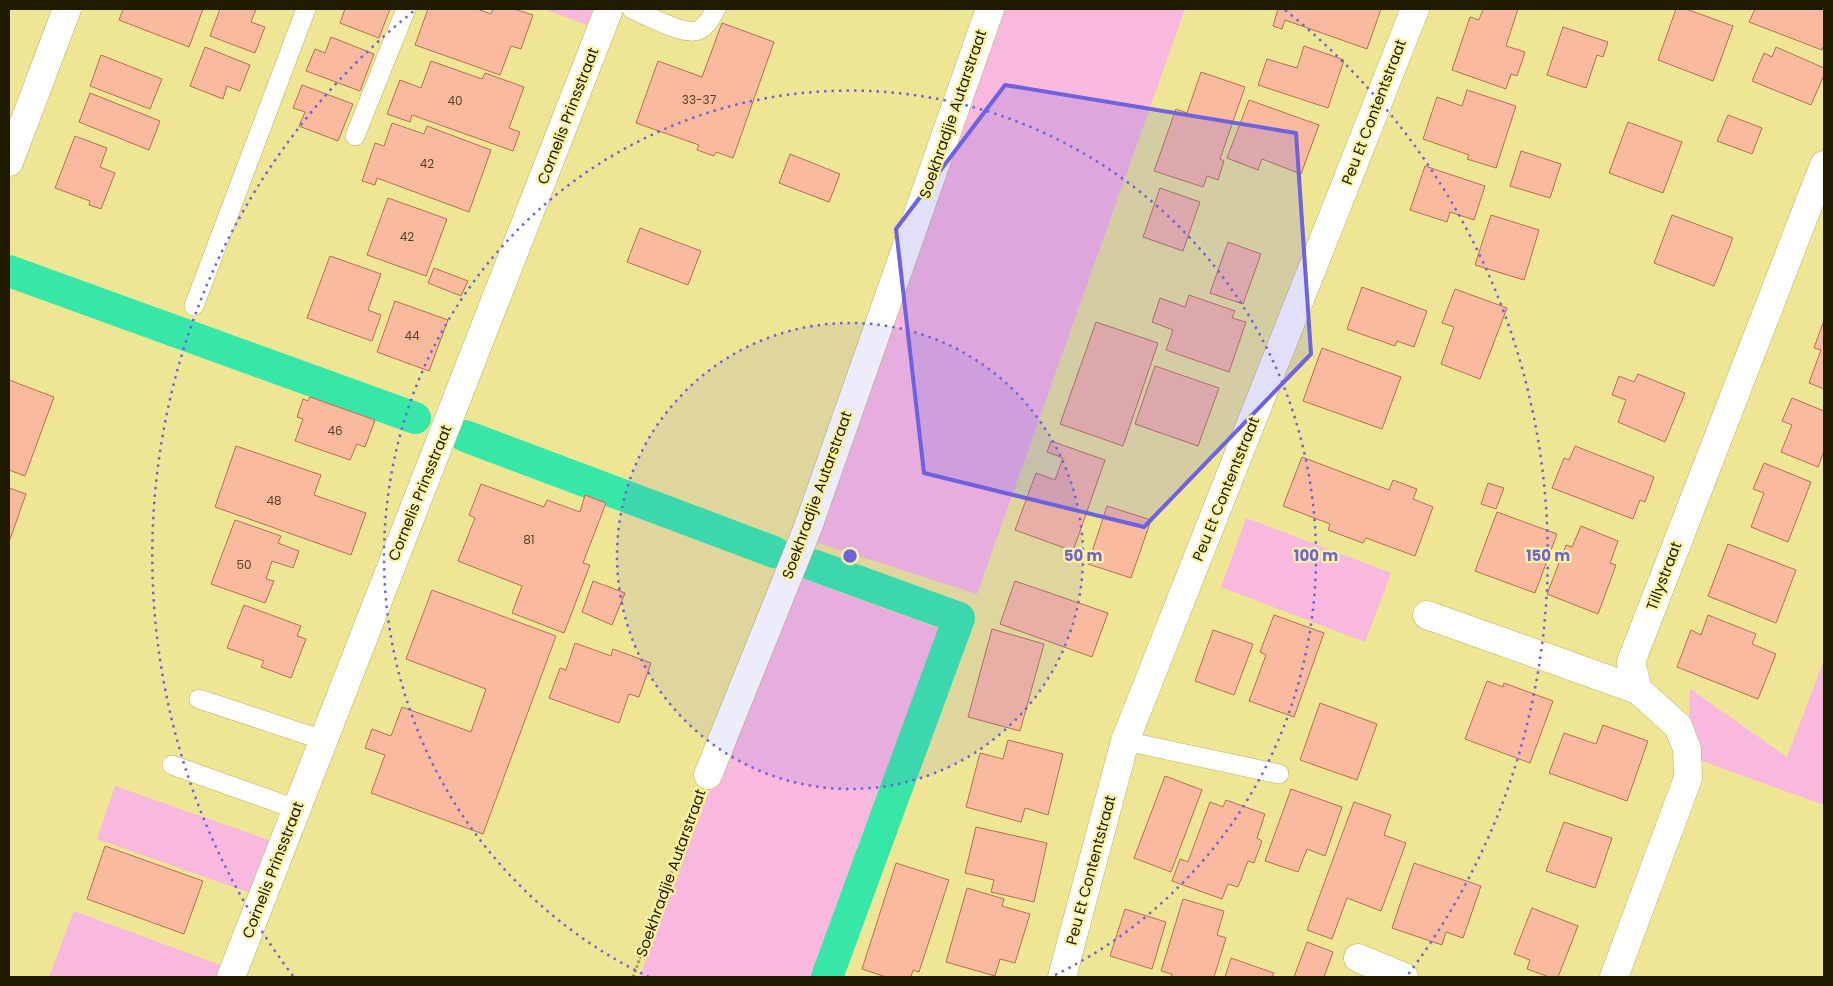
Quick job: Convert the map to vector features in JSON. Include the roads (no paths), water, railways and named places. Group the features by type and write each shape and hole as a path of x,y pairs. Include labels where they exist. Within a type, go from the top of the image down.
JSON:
{"street":[{"path":"9,162 67,9"},
{"name":"Cornelis Prinsstraat","path":"231,977 487,326 609,9"},
{"name":"Soekhradjie Autarstraat","path":"708,775 808,527 990,9"},
{"name":"Peu Et Contentstraat","path":"1062,977 1125,741 1415,9"},
{"name":"Tillystraat","path":"1638,690 1631,662 1824,165"},
{"path":"1427,615 1638,690 1678,726 1687,749 1688,778 1614,977"},
{"path":"1358,958 1404,977"}],"lane":[{"path":"194,306 306,9"},
{"path":"355,136 406,9"},
{"path":"632,9 685,32 697,31 708,23 716,9"},
{"path":"199,699 323,740"},
{"path":"1125,741 1279,774"},
{"path":"172,765 296,809"}],"waterway":[{"path":"9,271 415,418"},
{"path":"465,436 774,552"},
{"path":"813,565 959,618 827,977"}]}
